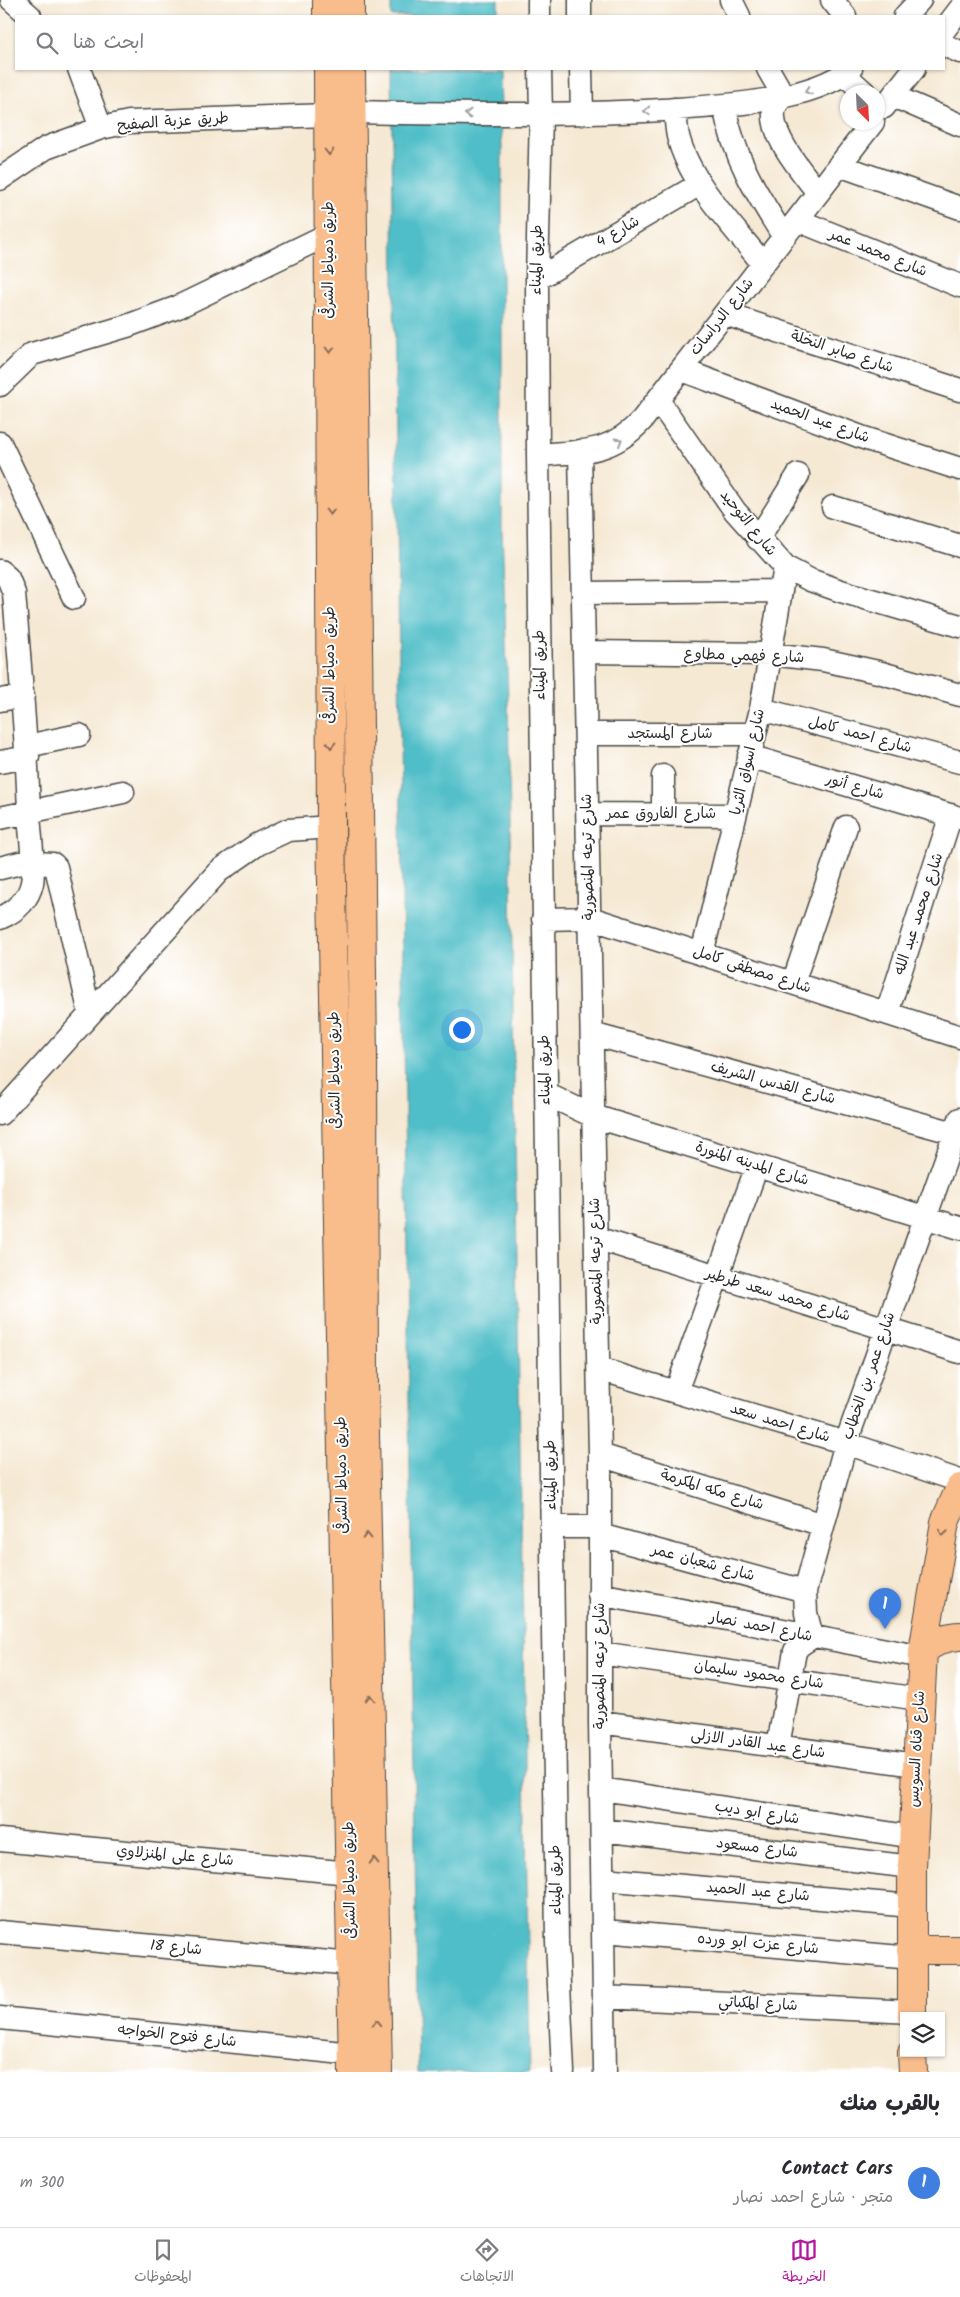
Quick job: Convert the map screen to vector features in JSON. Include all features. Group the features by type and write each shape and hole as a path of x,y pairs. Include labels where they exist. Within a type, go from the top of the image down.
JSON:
{"main road":[{"path":"327,0 328,15"},
{"path":"350,0 350,15"},
{"name":"طريق دمياط الشرقى","path":"328,70 340,113 363,1066 352,1385 350,1873 353,2063"},
{"name":"طريق دمياط الشرقى","path":"351,70 340,113 329,234 331,827 378,2072"},
{"name":"شارع قناه السويس","path":"912,2012 912,1867 922,1654 945,1522 960,1488"},
{"path":"922,1654 933,1643 945,1638 960,1636"},
{"path":"912,1954 960,1950"},
{"path":"912,2057 912,2072"}],"street":[{"path":"12,0 29,15"},
{"path":"538,0 539,15"},
{"path":"580,0 580,15"},
{"path":"730,0 739,15"},
{"path":"832,0 844,15"},
{"path":"906,15 920,0"},
{"path":"945,29 960,10"},
{"path":"945,45 960,52"},
{"path":"79,70 101,128"},
{"name":"طريق الميناء","path":"540,70 541,114 536,279 543,919 557,1940 563,2072"},
{"path":"581,70 582,114"},
{"path":"769,70 783,95"},
{"name":"شارع الدراسات","path":"885,105 913,70"},
{"path":"541,114 582,114 724,106 797,94 824,86 847,72 858,85"},
{"path":"783,95 774,112 777,129 782,142 818,193"},
{"path":"724,106 729,134 751,186 791,229"},
{"path":"675,109 680,143 686,160 700,184 763,264"},
{"path":"885,111 960,125"},
{"name":"طريق عزبة الصفيح","path":"0,179 46,148 101,128 129,122 340,113 541,114"},
{"name":"شارع الدراسات","path":"538,455 611,446 628,435 682,370 866,130"},
{"path":"839,166 960,208"},
{"name":"شارع 4","path":"536,279 700,184"},
{"name":"شارع محمد عمر","path":"791,229 960,286"},
{"path":"0,385 32,354 42,349 127,326 178,307 329,234"},
{"name":"شارع صابر النخلة","path":"725,314 960,390"},
{"name":"شارع عبد الحميد","path":"682,370 864,438 960,469"},
{"name":"شارع التوحيد","path":"658,400 735,511 785,567 810,580 841,591 960,626"},
{"path":"0,443 74,598"},
{"name":"شارع ترعه المنصورية","path":"580,451 599,1369 600,1722 604,1879 605,2072"},
{"path":"758,539 798,474"},
{"path":"832,507 960,546"},
{"name":"شارع اسواق الثريا","path":"702,954 761,709 785,567"},
{"path":"0,571 8,578 14,593 27,752 32,860 32,883 26,899 17,910 0,918"},
{"path":"583,593 780,592"},
{"name":"شارع فهمي مطاوع","path":"584,652 770,654 823,660 878,672 960,695"},
{"path":"0,700 23,696"},
{"name":"شارع احمد كامل","path":"761,709 960,762"},
{"name":"شارع المستجد","path":"586,734 755,734"},
{"path":"0,762 78,736"},
{"name":"شارع أنور","path":"749,756 955,817"},
{"path":"663,776 663,814"},
{"path":"0,818 123,792"},
{"name":"شارع الفاروق عمر","path":"588,814 735,815"},
{"name":"شارع محمد عبد الله","path":"887,1013 955,817"},
{"path":"0,1114 219,871 258,844 288,830 331,827"},
{"path":"793,983 846,827"},
{"path":"0,868 32,860 53,864 56,867 90,1014"},
{"name":"شارع مصطفى كامل","path":"543,919 590,918 960,1037"},
{"name":"شارع القدس الشريف","path":"592,1034 958,1126"},
{"name":"شارع المدينه المنورة","path":"546,1094 594,1116 960,1228"},
{"name":"شارع عمر بن الخطاب","path":"812,1637 806,1613 805,1591 846,1443 958,1126"},
{"path":"676,1392 757,1166"},
{"name":"شارع محمد سعد طرطير","path":"596,1238 960,1352"},
{"name":"شارع احمد سعد","path":"599,1369 846,1443 960,1481"},
{"name":"شارع مكه المكرمة","path":"600,1456 823,1525"},
{"name":"شارع شعبان عمر","path":"551,1527 600,1531 805,1591"},
{"name":"شارع احمد نصار","path":"599,1594 812,1637 922,1654"},
{"path":"778,1746 795,1651 800,1644 812,1637"},
{"name":"شارع محمود سليمان","path":"600,1653 919,1699"},
{"name":"شارع عبد القادر الازلى","path":"600,1722 916,1766"},
{"name":"شارع ابو ديب","path":"601,1789 914,1837"},
{"name":"شارع مسعود","path":"602,1830 912,1867"},
{"name":"شارع على المنزلاوي","path":"0,1840 350,1873"},
{"name":"شارع عبد الحميد","path":"604,1879 912,1906"},
{"name":"شارع عزت ابو ورده","path":"604,1931 912,1954"},
{"name":"شارع 18","path":"0,1932 352,1964"},
{"name":"شارع المكباتي","path":"604,1997 900,2013"},
{"name":"شارع فتوح الخواجه","path":"0,2018 353,2063"}],"water":[{"path":"391,0 498,0 498,15 391,15"},
{"path":"391,70 500,70 502,148 502,529 508,697 530,2072 418,2072"}],"place":[{"name":"Contact Cars","path":"885,1629"}]}
